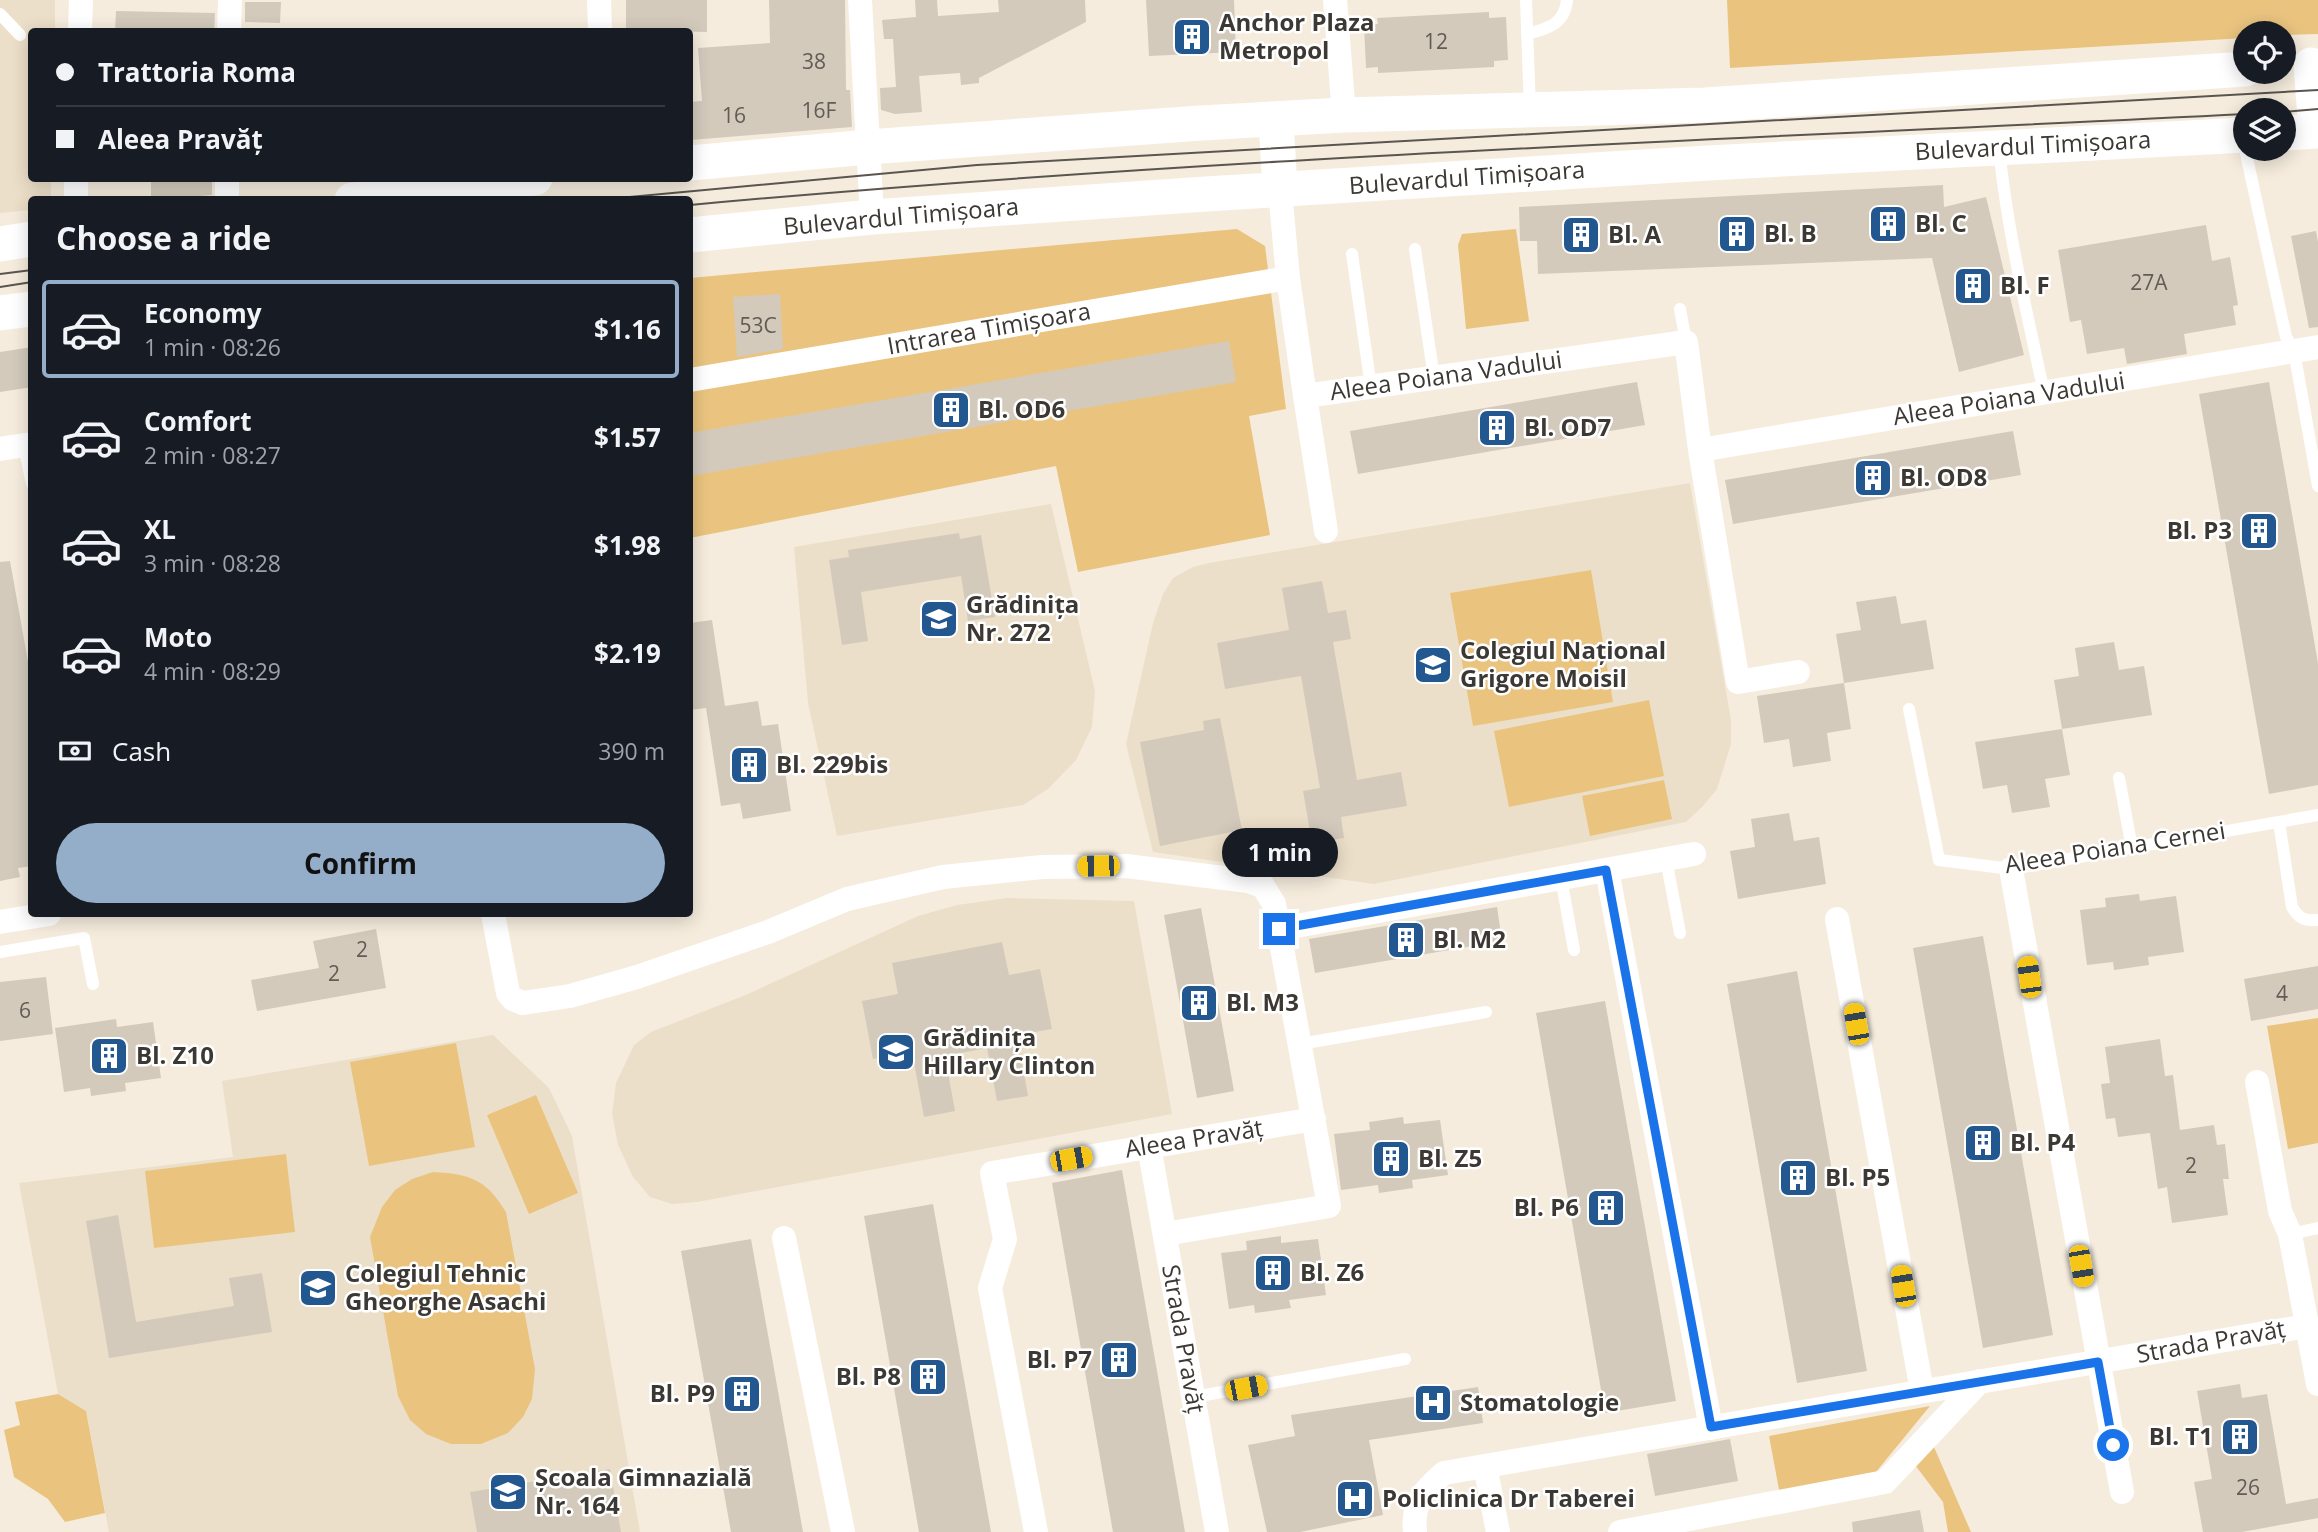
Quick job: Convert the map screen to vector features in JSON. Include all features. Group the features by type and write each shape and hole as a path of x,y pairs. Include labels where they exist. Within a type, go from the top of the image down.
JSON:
{"main road":[{"path":"2304,65 2306,132"},
{"path":"693,163 868,147 1276,119 1705,104 2233,70"},
{"path":"1705,104 1708,163"},
{"path":"1276,119 1280,191"},
{"name":"Bulevardul Timișoara","path":"693,235 872,217 1708,163 1999,148 2233,142"},
{"path":"385,196 502,182"},
{"path":"0,244 28,240"},
{"path":"0,313 28,310"}],"street":[{"path":"80,28 81,0"},
{"path":"229,28 230,0"},
{"path":"599,0 600,28"},
{"path":"860,0 872,217"},
{"path":"1335,0 1344,116"},
{"name":"Aleea Poiana Vadului","path":"1280,191 1288,278 1326,531"},
{"name":"Intrarea Timișoara","path":"693,379 1288,278"},
{"path":"1686,342 1700,450 1738,682 1798,672"},
{"name":"Aleea Poiana Vadului","path":"1306,396 1686,342"},
{"name":"Aleea Poiana Vadului","path":"1700,450 2306,349"},
{"path":"0,449 28,444"},
{"path":"1279,929 1694,854"},
{"path":"494,917 508,993 513,999 523,1003 570,996 637,977 768,932 848,899 943,877 1042,867 1145,867 1248,881 1263,886 1274,904 1329,1206 1165,1234"},
{"path":"2011,869 2122,1492"},
{"path":"1606,870 1711,1427"},
{"path":"0,922 31,917"},
{"path":"1837,919 1922,1391"},
{"path":"2256,1082 2280,1211 2290,1234 2307,1326"},
{"name":"Aleea Pravăț","path":"1036,1532 990,1288 1005,1240 992,1173 1314,1119"},
{"name":"Strada Pravăț","path":"1149,1146 1217,1532"},
{"path":"784,1238 843,1532"},
{"name":"Strada Pravăț","path":"1415,1532 1417,1505 1425,1489 1444,1473 2307,1326 2318,1384"},
{"path":"1620,1532 1885,1482 1980,1381"},
{"path":"1485,1466 1498,1532"}],"lane":[{"path":"1526,0 1530,110"},
{"path":"1527,34 1555,24 1564,14 1567,0"},
{"path":"0,15 20,35"},
{"path":"1999,148 2002,179 2043,393"},
{"path":"2249,161 2286,337 2306,349 2318,486"},
{"path":"1415,248 1434,378"},
{"path":"1352,254 1371,387"},
{"path":"1680,309 1686,342"},
{"name":"Aleea Poiana Cernei","path":"1909,709 1939,860 2011,869 2318,816"},
{"path":"2119,778 2132,848"},
{"path":"2279,822 2292,908 2297,916 2305,921 2318,920"},
{"path":"1665,859 1680,933"},
{"path":"1561,878 1574,950"},
{"path":"0,952 84,937 93,984"},
{"path":"1300,1044 1486,1012"},
{"path":"2290,1234 2318,1228"},
{"path":"1194,1397 1405,1359"}],"shaded area":[{"path":"0,0 55,0 55,28 28,28 28,182 51,182 51,196 28,196 28,210 0,213"},
{"path":"1727,0 2318,0 2318,34 2296,35 2296,21 2233,21 2233,39 1730,68"},
{"path":"1237,229 1265,246 1286,409 1249,416 1270,535 1078,572 1056,466 693,537 693,278"},
{"path":"1516,229 1529,321 1466,329 1458,245 1462,234"},
{"name":"Colegiul Național Grigore Moisil","path":"1690,483 1731,720 1731,744 1717,789 1686,822 1374,884 1153,852 1126,744 1153,623 1163,594 1173,578 1193,567 1209,563"},
{"name":"Grădinița Nr. 272","path":"1051,504 1095,691 1092,727 1076,760 1048,789 1023,805 837,836 808,703 794,547"},
{"path":"1591,570 1613,702 1473,726 1450,593"},
{"path":"1649,700 1664,776 1509,807 1494,731"},
{"path":"1664,780 1672,819 1590,836 1582,796"},
{"name":"Grădinița Hillary Clinton","path":"1007,898 1134,901 1172,1114 697,1202 672,1204 650,1197 633,1177 618,1145 612,1114 616,1083 634,1045 651,1032 748,994 918,916 957,905"},
{"path":"2318,1018 2318,1143 2288,1149 2267,1026"},
{"name":"Colegiul Tehnic Gheorghe Asachi","path":"493,1035 549,1088 572,1136 640,1532 109,1532 86,1411 58,1394 19,1183 233,1157 222,1081"},
{"path":"456,1043 475,1147 369,1166 350,1062"},
{"path":"536,1095 578,1193 529,1214 487,1115"},
{"path":"286,1154 295,1232 154,1248 145,1171"},
{"path":"433,1172 457,1174 476,1180 491,1192 506,1212 535,1369 532,1399 523,1417 508,1433 481,1444 451,1444 426,1434 410,1420 398,1396 370,1237 382,1207 395,1190 412,1179"},
{"path":"58,1394 86,1411 105,1513 65,1522 48,1499 14,1477 4,1430 20,1425 15,1402"},
{"path":"1930,1406 1871,1478 1780,1495 1769,1436"},
{"path":"1934,1447 1971,1532 1948,1532 1943,1502 1915,1465"}],"building":[{"path":"626,0 707,0 707,32 693,32 693,28 626,28"},
{"path":"769,0 845,0 846,90 850,90 852,127 693,140 693,102 702,101 698,48 770,43"},
{"path":"915,0 937,0 938,16 999,12 998,0 1085,0 1086,22 979,78 979,83 961,85 960,73 919,76 922,112 895,114 881,110 880,88 896,87 893,39 884,39 882,20 916,17"},
{"path":"1146,0 1234,0 1236,52 1149,56"},
{"path":"245,2 281,2 280,23 245,22"},
{"path":"116,11 215,13 214,28 115,28"},
{"path":"1489,12 1489,18 1506,17 1508,60 1494,61 1494,67 1378,73 1378,67 1366,68 1364,25 1378,24 1377,18"},
{"path":"151,182 212,182 212,195 151,196"},
{"path":"1943,185 1944,207 1986,197 2024,355 1959,372 1932,258 1538,274 1537,241 1520,241 1519,207"},
{"path":"2206,225 2212,261 2230,257 2238,305 2233,306 2236,325 2184,334 2187,354 2127,364 2124,348 2087,354 2081,320 2070,322 2058,250"},
{"path":"2316,231 2318,327 2309,328 2291,236"},
{"path":"780,294 783,349 737,357 733,297"},
{"name":"Bl. OD6","path":"1229,341 1236,382 693,475 693,432"},
{"path":"28,348 28,388 0,392 0,352"},
{"name":"Bl. OD7","path":"1637,382 1645,425 1358,474 1350,431"},
{"name":"Bl. P3","path":"2269,382 2318,663 2318,785 2269,794 2199,394"},
{"name":"Bl. OD8","path":"2013,431 2021,475 1733,524 1725,480"},
{"path":"959,533 960,539 981,535 995,617 968,621 961,576 861,592 868,641 842,645 829,560 849,557 848,550"},
{"path":"10,561 28,662 28,867 18,868 20,877 0,881 0,562"},
{"path":"1322,581 1328,613 1346,610 1351,639 1333,642 1357,780 1401,772 1407,806 1341,817 1344,838 1312,843 1303,791 1320,788 1301,676 1225,689 1217,643 1289,630 1282,588"},
{"path":"1896,596 1901,624 1926,620 1934,669 1844,683 1836,634 1861,630 1856,602"},
{"name":"Bl. 229bis","path":"712,620 725,706 758,701 762,726 778,724 791,811 743,819 740,803 721,806 706,708 693,710 693,623"},
{"path":"2114,642 2119,670 2144,666 2152,715 2062,729 2054,680 2079,676 2075,648"},
{"path":"1844,683 1851,729 1827,733 1831,761 1793,767 1789,739 1764,743 1757,696"},
{"path":"1220,718 1242,830 1160,846 1140,742 1204,730 1203,721"},
{"path":"2062,729 2070,775 2045,779 2050,807 2012,813 2007,785 1983,789 1975,742"},
{"path":"1789,813 1794,841 1819,837 1826,884 1738,899 1730,851 1755,847 1751,819"},
{"path":"2139,894 2140,901 2176,896 2184,952 2148,957 2149,965 2114,970 2113,962 2087,965 2080,910 2106,907 2105,898"},
{"name":"Bl. M2","path":"1497,907 1502,941 1315,973 1309,939"},
{"name":"Bl. M3","path":"1201,908 1234,1091 1197,1098 1164,915"},
{"path":"376,929 386,988 257,1011 251,980 319,968 313,941"},
{"name":"Bl. P4","path":"1983,936 2053,1335 1983,1348 1913,948"},
{"path":"1002,942 1009,975 1040,969 1052,1029 1017,1035 1028,1096 997,1101 987,1048 945,1056 955,1111 924,1117 912,1052 873,1059 862,1001 898,994 892,963"},
{"path":"2318,966 2318,1009 2251,1021 2244,979"},
{"name":"Bl. P5","path":"1797,971 1867,1371 1797,1383 1727,984"},
{"path":"46,977 53,1034 0,1041 0,982"},
{"name":"Bl. P6","path":"1605,1001 1676,1401 1605,1413 1536,1013"},
{"name":"Bl. Z10","path":"116,1019 117,1027 153,1022 161,1078 125,1083 126,1091 91,1096 90,1088 64,1092 55,1028"},
{"path":"2160,1039 2165,1076 2173,1075 2180,1130 2214,1125 2217,1145 2225,1144 2229,1179 2223,1179 2228,1215 2172,1223 2167,1187 2158,1189 2150,1133 2118,1137 2115,1118 2106,1119 2101,1084 2110,1083 2105,1047"},
{"name":"Bl. Z5","path":"1403,1117 1404,1124 1440,1120 1448,1175 1412,1180 1413,1188 1379,1193 1378,1185 1341,1190 1334,1134 1370,1130 1369,1122"},
{"name":"Bl. P7","path":"1122,1170 1185,1532 1113,1532 1052,1183"},
{"name":"Bl. P8","path":"933,1204 991,1532 919,1532 864,1216"},
{"path":"118,1215 136,1322 234,1306 229,1278 262,1273 272,1332 109,1358 86,1221"},
{"name":"Bl. Z6","path":"1281,1236 1281,1243 1318,1239 1326,1295 1289,1300 1291,1308 1255,1313 1254,1305 1229,1309 1221,1253 1247,1250 1246,1241"},
{"name":"Bl. P9","path":"751,1239 803,1532 731,1532 681,1251"},
{"name":"Bl. T1","path":"2240,1384 2242,1398 2267,1394 2286,1504 2318,1498 2318,1518 2242,1532 2203,1532 2194,1482 2212,1479 2197,1391"},
{"path":"1478,1387 1483,1423 1369,1440 1383,1515 1300,1532 1267,1532 1248,1445 1295,1436 1291,1415"},
{"path":"1730,1439 1738,1481 1655,1496 1647,1454"},
{"path":"610,1469 621,1532 477,1532 470,1492"},
{"path":"1920,1510 1924,1532 1853,1532 1852,1522"}],"tram line":[{"path":"640,196 977,165 2318,90"},
{"path":"2296,111 2318,109"},
{"path":"693,205 884,188 1273,162 2233,115"},
{"path":"0,274 28,270"},
{"path":"0,287 28,283"}],"place":[{"name":"Anchor Plaza Metropol","path":"1192,37"},
{"name":"Bl. C","path":"1888,224"},
{"name":"Bl. B","path":"1737,234"},
{"name":"Bl. A","path":"1581,235"},
{"name":"Bl. F","path":"1973,286"},
{"name":"Bl. OD6","path":"951,410"},
{"name":"Bl. OD7","path":"1497,428"},
{"name":"Bl. OD8","path":"1873,478"},
{"name":"Bl. P3","path":"2259,531"},
{"name":"Grădinița Nr. 272","path":"939,619"},
{"name":"Colegiul Național Grigore Moisil","path":"1433,665"},
{"name":"Bl. 229bis","path":"749,765"},
{"name":"Bl. M2","path":"1406,940"},
{"name":"Bl. M3","path":"1199,1003"},
{"name":"Grădinița Hillary Clinton","path":"896,1052"},
{"name":"Bl. Z10","path":"109,1056"},
{"name":"Bl. P4","path":"1983,1143"},
{"name":"Bl. Z5","path":"1391,1159"},
{"name":"Bl. P5","path":"1798,1178"},
{"name":"Bl. P6","path":"1606,1208"},
{"name":"Bl. Z6","path":"1273,1273"},
{"name":"Colegiul Tehnic Gheorghe Asachi","path":"318,1288"},
{"name":"Bl. P7","path":"1119,1360"},
{"name":"Bl. P8","path":"928,1377"},
{"name":"Bl. P9","path":"742,1394"},
{"name":"Stomatologie","path":"1433,1403"},
{"name":"Bl. T1","path":"2240,1437"},
{"name":"Școala Gimnazială Nr. 164","path":"508,1492"},
{"name":"Policlinica Dr Taberei","path":"1355,1499"}],"route":[{"path":"1279,929 1606,870 1711,1427 2098,1362 2113,1445"}]}
